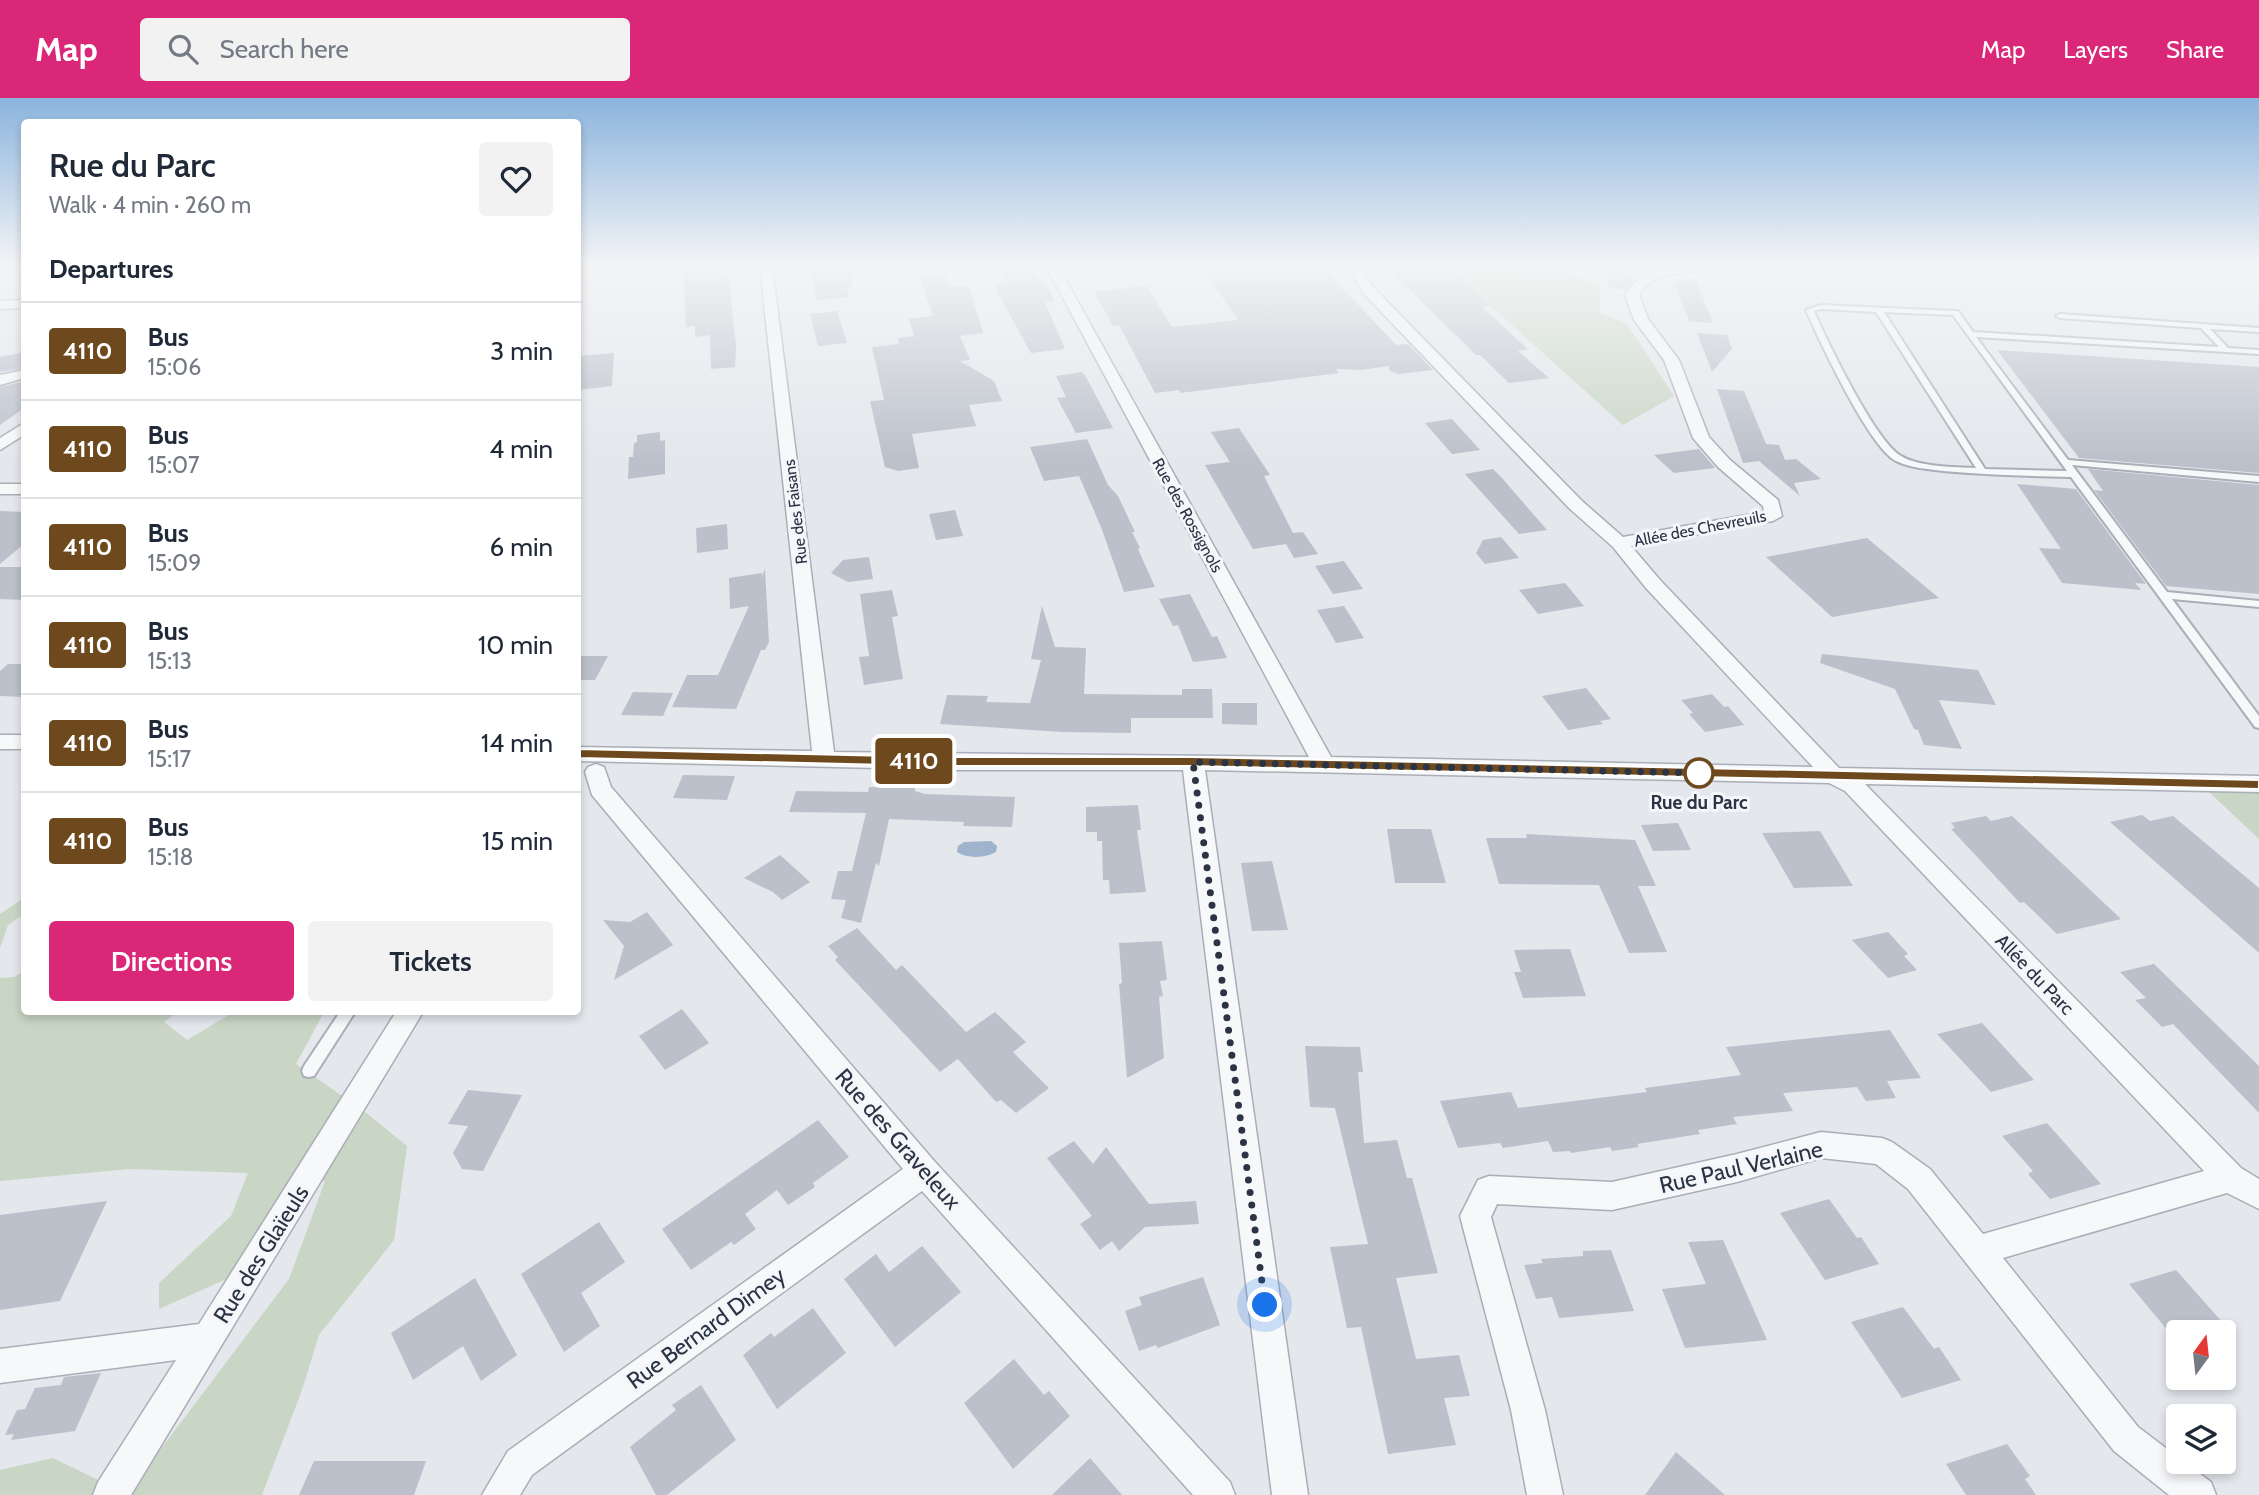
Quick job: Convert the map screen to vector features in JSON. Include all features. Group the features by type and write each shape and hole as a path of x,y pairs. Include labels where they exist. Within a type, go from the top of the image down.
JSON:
{"street":[{"name":"Rue des Faisans","path":"774,331 824,759"},
{"name":"Rue des Rossignols","path":"1088,331 1324,765"},
{"path":"1408,331 1576,505 1619,543 1653,584 1834,776"},
{"name":"Allée des Chevreuils","path":"1619,543 1773,516 1772,504 1703,441 1692,419 1687,395 1675,367 1664,347 1648,331"},
{"path":"0,380 21,375"},
{"path":"0,445 21,430"},
{"path":"0,489 21,489"},
{"path":"0,742 21,742"},
{"path":"591,764 824,759 1193,762 2259,785"},
{"path":"1193,762 1290,1495"},
{"name":"Rue des Graveleux","path":"591,764 600,789 925,1172 1217,1495"},
{"name":"Allée du Parc","path":"1834,776 1853,785 2230,1178 2259,1195"},
{"name":"Rue des Glaïeuls","path":"111,1495 408,1015"},
{"name":"Rue Paul Verlaine","path":"1544,1495 1528,1410 1475,1216 1489,1190 1612,1196 1737,1168 1821,1145 1882,1151 1919,1179 2126,1439 2198,1495"},
{"name":"Rue Bernard Dimey","path":"500,1495 520,1464 925,1172"},
{"path":"1978,1250 2230,1178"},
{"path":"0,1366 208,1339"}],"lane":[{"path":"1818,331 1885,448 1904,461 1981,469 2074,474"},
{"path":"1892,331 1981,469"},
{"path":"1969,331 2259,724"},
{"path":"2208,331 2226,350"},
{"path":"1971,334 2259,352"},
{"path":"2065,462 2259,480"},
{"path":"2165,595 2259,604"},
{"path":"309,1071 346,1015"}],"green space":[{"path":"1519,331 1632,331 1674,396 1623,425"},
{"path":"2192,776 2259,778 2259,839"},
{"path":"21,900 21,916 8,925 0,948 0,914"},
{"path":"21,973 21,1015 173,1015 164,1022 187,1040 229,1015 322,1015 296,1064 364,1111 407,1146 394,1240 319,1335 302,1390 262,1495 0,1495 0,1470 53,1458 127,1494 289,1279 325,1181 300,1182 231,1277 159,1309 159,1283 231,1216 248,1173 130,1169 0,1181 0,978 14,977"}],"water":[{"path":"991,841 997,846 996,852 992,854 971,857 957,852 958,846 964,842"}],"building":[{"path":"695,331 734,331 735,367 711,369 710,335 695,337"},
{"path":"814,331 843,331 847,343 818,346"},
{"path":"913,331 982,331 960,336 970,360 960,361 994,381 1002,401 969,405 976,426 912,434 919,468 898,471 885,467 870,401 884,400 872,347 899,344 898,338 914,336"},
{"path":"1019,331 1057,331 1065,349 1031,353"},
{"path":"1122,331 1383,331 1396,345 1408,344 1433,370 1398,374 1390,371 1389,366 1361,370 1336,369 1339,373 1180,393 1179,390 1155,393"},
{"path":"1452,331 1508,331 1528,349 1518,351 1549,378 1509,383 1480,355 1476,355"},
{"path":"1697,333 1727,335 1732,349 1712,372"},
{"path":"1997,350 2259,367 2259,473 2079,458"},
{"path":"21,353 21,368 0,372 0,357"},
{"path":"614,353 612,386 581,390 581,356"},
{"path":"1082,372 1113,428 1076,433 1057,398 1066,397 1056,376"},
{"path":"21,382 21,410 0,425 0,387"},
{"path":"1717,389 1744,391 1766,444 1779,445 1785,460 1796,459 1821,479 1794,483 1800,496 1759,461 1743,463"},
{"path":"1452,419 1480,450 1452,454 1425,423"},
{"path":"1239,428 1270,475 1264,476 1293,533 1303,532 1318,554 1294,558 1286,544 1253,549 1205,465 1230,462 1211,432"},
{"path":"660,432 660,441 665,440 665,474 628,479 629,457 633,457 637,435"},
{"path":"1087,439 1108,485 1118,496 1135,532 1132,532 1155,587 1124,592 1079,476 1044,481 1030,447"},
{"path":"1699,449 1715,468 1674,473 1654,455"},
{"path":"1493,469 1547,530 1519,534 1465,474"},
{"path":"2088,469 2259,485 2259,594 2166,586 2094,490 2103,491"},
{"path":"2017,484 2076,489 2146,584 2135,583 2141,590 2062,583 2039,548 2061,549"},
{"path":"955,510 963,536 936,540 929,514"},
{"path":"0,511 21,512 21,546 0,564"},
{"path":"727,524 728,549 697,553 696,528"},
{"path":"1501,537 1519,558 1485,564 1476,553 1483,540"},
{"path":"1867,538 1939,598 1832,617 1766,557"},
{"path":"869,557 873,579 848,582 831,573 843,560"},
{"path":"1344,561 1363,589 1333,594 1315,566"},
{"path":"0,567 21,567 21,600 0,599"},
{"path":"765,569 769,642 765,650 761,650 736,709 672,707 687,675 718,675 749,606 730,609 729,578 762,573 762,576"},
{"path":"1565,583 1584,606 1538,614 1519,590"},
{"path":"892,590 898,616 892,617 903,679 864,685 859,657 869,656 860,594"},
{"path":"1190,594 1212,637 1217,636 1227,658 1193,662 1178,625 1173,626 1159,599"},
{"path":"1042,606 1055,647 1086,648 1084,694 1182,695 1182,689 1212,689 1213,718 1131,718 1131,733 1062,732 940,724 947,695 988,696 986,702 1030,703 1041,660 1031,659"},
{"path":"1344,606 1364,638 1336,643 1317,610"},
{"path":"1822,654 1978,670 1996,705 1939,700 1962,749 1924,745 1895,689 1820,663"},
{"path":"581,656 608,656 595,680 581,680"},
{"path":"8,664 21,664 21,697 0,696 0,671"},
{"path":"1586,688 1611,719 1600,721 1603,724 1568,730 1542,696"},
{"path":"633,692 673,693 663,716 621,715"},
{"path":"1712,694 1724,707 1728,706 1744,725 1705,732 1681,700"},
{"path":"1222,703 1257,703 1257,725 1222,724"},
{"path":"683,775 735,776 727,800 673,798"},
{"path":"869,787 915,788 915,791 925,794 1015,797 1012,827 963,826 964,822 889,819 879,866 876,863 861,923 841,918 846,900 831,899 838,871 852,871 866,813 789,812 796,791 868,792"},
{"path":"1138,805 1141,830 1137,830 1146,892 1110,894 1109,880 1103,880 1102,841 1097,841 1097,832 1086,832 1086,807"},
{"path":"2142,815 2150,821 2173,816 2259,888 2259,953 2110,822"},
{"path":"1986,816 1991,821 2012,816 2121,919 2057,934 2024,902 2020,903 1951,829 1955,828 1951,823"},
{"path":"1678,823 1691,850 1653,851 1641,825"},
{"path":"1387,829 1431,829 1446,883 1395,883"},
{"path":"1820,831 1853,886 1794,888 1762,833"},
{"path":"1526,834 1635,840 1656,886 1638,886 1667,952 1629,953 1599,885 1499,884 1486,838 1527,838"},
{"path":"780,855 810,882 782,900 773,892 744,878"},
{"path":"1272,861 1288,930 1252,931 1241,863"},
{"path":"647,912 673,945 614,980 624,946 603,920 630,922"},
{"path":"857,928 896,970 902,965 966,1032 995,1012 1026,1042 1013,1052 1049,1088 1016,1113 1001,1100 996,1102 958,1059 940,1072 835,960 838,957 828,946"},
{"path":"1888,932 1908,954 1904,956 1917,970 1888,978 1852,940"},
{"path":"1162,941 1167,980 1160,981 1163,996 1159,997 1164,1058 1127,1078 1119,984 1122,983 1119,943"},
{"path":"1570,949 1586,996 1523,998 1514,972 1521,972 1514,950"},
{"path":"2154,964 2259,1066 2259,1113 2173,1024 2162,1027 2135,1000 2146,998 2120,972"},
{"path":"682,1009 709,1043 665,1070 639,1036"},
{"path":"1982,1023 2034,1080 1991,1092 1937,1034"},
{"path":"1890,1030 1921,1078 1887,1081 1896,1098 1866,1101 1857,1087 1783,1093 1793,1111 1733,1117 1737,1124 1698,1130 1700,1134 1637,1144 1639,1147 1612,1151 1610,1147 1571,1153 1553,1152 1548,1141 1503,1148 1500,1143 1458,1148 1440,1101 1511,1092 1518,1108 1647,1092 1645,1088 1741,1075 1726,1047"},
{"path":"1305,1046 1360,1047 1363,1072 1358,1072 1364,1143 1397,1140 1407,1178 1412,1178 1438,1273 1396,1278 1416,1359 1459,1355 1470,1396 1444,1398 1456,1445 1388,1454 1361,1327 1347,1328 1330,1247 1368,1244 1335,1108 1310,1107"},
{"path":"468,1090 522,1095 483,1171 462,1169 453,1153 468,1126 448,1124"},
{"path":"818,1120 849,1157 813,1183 815,1187 788,1205 777,1190 745,1214 756,1229 734,1245 731,1242 691,1270 662,1229"},
{"path":"2047,1123 2101,1184 2050,1199 2028,1174 2033,1171 2002,1136"},
{"path":"1074,1141 1093,1164 1106,1147 1149,1204 1196,1201 1199,1224 1145,1227 1119,1251 1112,1241 1100,1250 1080,1224 1092,1216 1047,1158"},
{"path":"1829,1199 1857,1238 1861,1237 1879,1264 1825,1280 1780,1213"},
{"path":"107,1201 60,1301 0,1310 0,1215"},
{"path":"599,1222 625,1262 581,1293 600,1326 564,1352 521,1274"},
{"path":"1723,1240 1767,1340 1685,1348 1662,1289 1706,1284 1688,1242"},
{"path":"922,1246 961,1292 895,1347 844,1279 876,1254 889,1272"},
{"path":"1611,1250 1634,1311 1559,1318 1552,1297 1536,1299 1524,1265 1543,1263 1541,1259 1583,1256 1583,1251"},
{"path":"2176,1270 2220,1320 2166,1320 2166,1328 2129,1284"},
{"path":"1203,1277 1220,1325 1158,1348 1156,1345 1139,1351 1125,1311 1142,1305 1139,1297"},
{"path":"475,1278 517,1355 481,1381 463,1346 413,1380 391,1333"},
{"path":"1903,1307 1934,1349 1939,1347 1961,1380 1902,1398 1851,1322"},
{"path":"813,1308 846,1353 777,1409 743,1355 771,1333 774,1337"},
{"path":"1014,1359 1044,1395 1049,1391 1070,1416 1013,1469 964,1403"},
{"path":"101,1373 75,1431 11,1440 14,1434 5,1435 17,1410 25,1409 35,1388 61,1385 64,1377"},
{"path":"701,1385 736,1440 667,1495 656,1495 630,1447 676,1410 672,1405"},
{"path":"2007,1444 2030,1476 2025,1479 2036,1495 1966,1495 1946,1464"},
{"path":"1676,1452 1725,1495 1645,1495"},
{"path":"1090,1458 1122,1495 1052,1495"},
{"path":"314,1461 426,1461 414,1495 299,1495"}],"bus line":[{"name":"4110","path":"581,754 935,761 1193,762 2259,784"}],"place":[{"name":"Rue du Parc","path":"1699,773"}],"route":[{"path":"1265,1305 1193,762 1699,773"}]}
